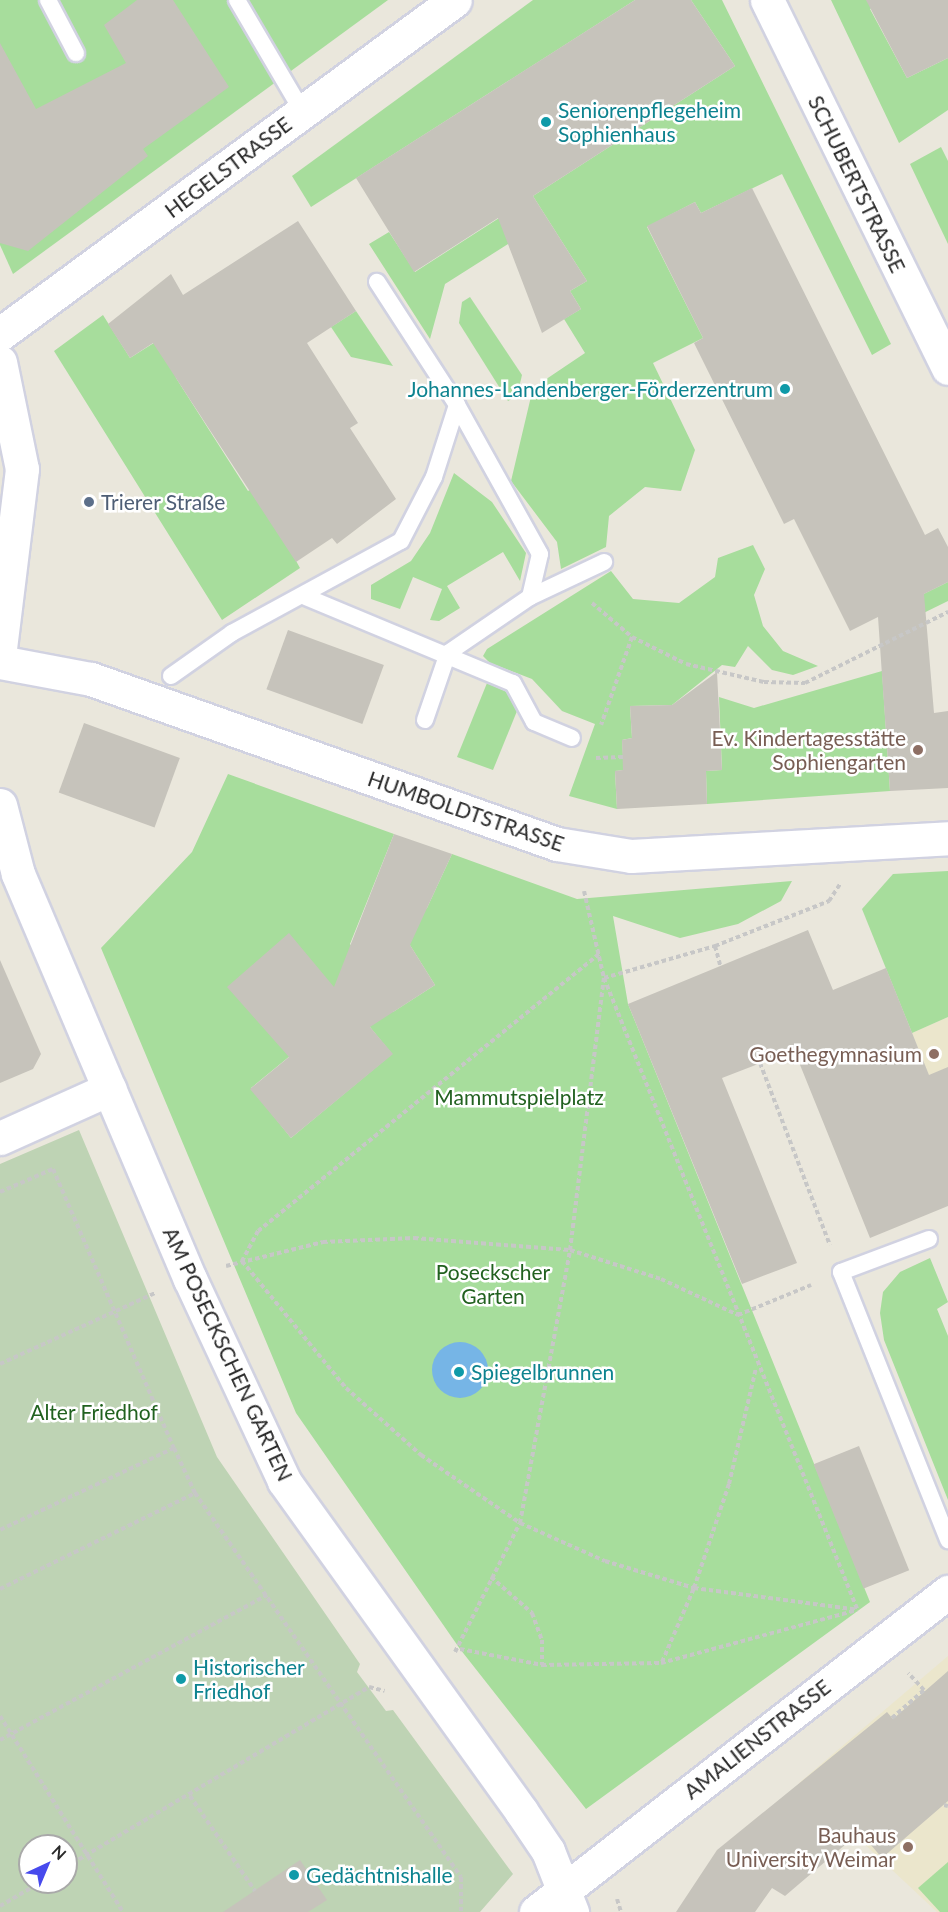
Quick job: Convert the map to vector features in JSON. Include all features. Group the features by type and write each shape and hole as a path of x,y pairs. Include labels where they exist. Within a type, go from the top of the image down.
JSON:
{"street":[{"name":"HEGELSTRASSE","path":"0,334 454,0"},
{"name":"SCHUBERTSTRASSE","path":"767,0 948,368"},
{"path":"0,362 22,469 0,649"},
{"name":"HUMBOLDTSTRASSE","path":"0,662 91,679 557,844 631,856 948,838"},
{"name":"AM POSECKSCHEN GARTEN","path":"0,805 18,874 190,1279 284,1481 521,1811 569,1899"},
{"path":"0,1138 109,1089"},
{"name":"AMALIENSTRASSE","path":"536,1912 569,1899 881,1643 948,1592"}],"lane":[{"path":"48,0 76,53"},
{"path":"237,0 302,111"},
{"path":"376,282 457,405 540,554 530,597"},
{"path":"171,676 232,633 306,597 401,541 434,477 457,405"},
{"path":"425,720 448,653 530,597 568,582 604,562"},
{"path":"306,597 448,653 513,683 534,722 572,738"},
{"path":"929,1239 841,1272 948,1540"}],"path":[{"path":"568,582 632,637 686,664 765,682 805,683 948,612"},
{"path":"597,737 632,637"},
{"path":"593,748 589,759 623,757"},
{"path":"585,891 604,978 738,1316 756,1368 858,1610 881,1643 924,1690 892,1718"},
{"path":"604,978 714,946 829,901"},
{"path":"714,946 720,966"},
{"path":"242,1261 258,1231 599,954"},
{"path":"422,1674 460,1649 491,1577 520,1523 570,1250 604,978"},
{"path":"190,1279 242,1261 323,1242 414,1238 570,1250 661,1280 738,1316 841,1272 760,1063"},
{"path":"0,1192 53,1169 195,1493 344,1704 461,1877 461,1912"},
{"path":"242,1261 346,1388 421,1455 520,1523 605,1561 694,1588 858,1610"},
{"path":"0,1364 146,1296"},
{"path":"661,1663 694,1588 729,1484 756,1368"},
{"path":"0,1530 174,1448"},
{"path":"0,1588 195,1493"},
{"path":"491,1577 532,1613 542,1640 542,1665"},
{"path":"0,1740 267,1595"},
{"path":"460,1649 542,1665 661,1663 858,1610"},
{"path":"78,1860 190,1796 369,1687"},
{"path":"0,1716 123,1912"},
{"path":"190,1796 255,1891"},
{"path":"0,1906 20,1894"}],"shaded area":[{"name":"Goethegymnasium","path":"948,1017 948,1124 912,1033"},
{"name":"Bauhaus University Weimar","path":"948,1656 948,1912 937,1912 799,1783"}],"green space":[{"path":"0,0 388,0 13,274 0,245"},
{"path":"533,0 635,0 311,207 292,176"},
{"path":"691,0 722,0 891,344 872,355 782,174 701,213 695,202 647,227 703,338 653,363 695,450 681,491 645,487 609,516 606,547 561,569 557,542 511,481 533,388 585,353 564,319 581,309 570,291 587,281 533,196 735,66"},
{"path":"831,0 886,0 870,9 907,78 948,58 948,110 899,143"},
{"path":"941,147 948,161 948,244 910,164"},
{"path":"513,209 527,232 445,284 430,339 369,244 389,232 415,272"},
{"path":"470,297 522,375 517,396 508,401 459,323 462,302"},
{"path":"356,311 393,366 351,357 331,327"},
{"path":"103,315 130,358 168,334 176,378 248,491 255,487 300,568 222,620 54,351"},
{"path":"454,473 492,502 526,553 520,581 503,552 447,586 460,608 439,621 430,620 442,589 413,577 400,609 371,599 371,585 411,561 430,533"},
{"path":"753,545 765,569 754,595 763,626 783,651 818,666 793,675 772,670 748,646 735,667 722,665 672,705 630,706 632,738 622,740 624,770 615,771 617,809 569,796 595,724 562,711 532,679 490,663 483,656 487,649 611,571 633,599 679,603 715,577 718,558"},
{"path":"948,582 948,601 899,625 891,610"},
{"path":"882,671 890,791 707,804 706,771 722,770 719,697 754,708"},
{"path":"487,683 507,692 517,711 493,770 457,757"},
{"name":"Poseckscher Garten","path":"228,774 394,834 350,944 393,1012 435,985 398,926 427,908 452,854 577,899 792,881 781,901 738,924 680,938 613,916 628,1004 870,1602 586,1809 460,1649 296,1413 101,948 192,852","holes":["352,1005 392,1054 291,1138 251,1088"]},
{"path":"948,871 948,1017 912,1033 862,909 893,874"},
{"name":"Historischer Friedhof","path":"79,1130 217,1457 360,1664 357,1672 386,1711 393,1710 513,1874 480,1912 0,1912 0,1164"},
{"path":"930,1258 948,1302 937,1309 948,1336 948,1500 884,1340 880,1313 883,1292 900,1272"},
{"path":"948,1862 948,1912 940,1912 918,1888"}],"water":[{"path":"460,1342 471,1344 480,1350 486,1359 488,1370 486,1381 480,1390 471,1396 460,1398 449,1396 440,1390 434,1381 432,1370 434,1359 440,1350 449,1344"}],"building":[{"path":"137,0 173,0 229,87 143,149 148,156 28,251 0,243 0,43 36,109 126,63 104,25"},
{"name":"Seniorenpflegeheim Sophienhaus","path":"635,0 691,0 735,66 533,196 587,281 570,291 581,309 542,333 498,218 414,272 356,178"},
{"path":"866,0 948,0 948,58 907,78"},
{"name":"Johannes-Landenberger-Förderzentrum","path":"752,188 925,535 938,528 948,547 948,582 924,594 934,713 948,711 948,788 890,791 878,617 850,631 794,519 784,524 694,343 703,338 647,226 695,202 701,213"},
{"path":"298,221 356,311 307,343 358,423 350,428 396,499 337,544 332,538 296,562 153,343 130,358 108,324 171,274 183,295"},
{"path":"288,630 384,665 362,724 266,689"},
{"path":"717,672 722,770 706,771 707,804 617,809 615,771 623,770 622,740 632,738 630,706 672,705"},
{"path":"84,723 180,758 155,827 59,793"},
{"path":"394,834 452,854 410,945 435,985 370,1027 393,1054 291,1138 250,1089 289,1057 227,987 289,933 334,987"},
{"path":"808,930 833,990 886,968 929,1075 948,1067 948,1206 870,1238 794,1050 722,1078 797,1263 742,1284 628,1004"},
{"path":"0,960 41,1054 33,1069 0,1083"},
{"path":"859,1446 909,1570 864,1589 814,1464"},
{"path":"948,1671 948,1801 882,1858 860,1832 785,1896 772,1888 755,1912 676,1912 717,1850 887,1712 893,1719"},
{"name":"Gedächtnishalle","path":"300,1860 327,1900 308,1912 223,1912"}],"place":[{"name":"Seniorenpflegeheim Sophienhaus","path":"546,122"},
{"name":"Johannes-Landenberger-Förderzentrum","path":"785,389"},
{"name":"Trierer Straße","path":"89,502"},
{"name":"Ev. Kindertagesstätte Sophiengarten","path":"918,750"},
{"name":"Goethegymnasium","path":"934,1054"},
{"name":"Spiegelbrunnen","path":"459,1372"},
{"name":"Historischer Friedhof","path":"181,1679"},
{"name":"Bauhaus University Weimar","path":"908,1847"},
{"name":"Gedächtnishalle","path":"294,1875"}],"park label":[{"name":"Mammutspielplatz","path":"519,1097"},
{"name":"Alter Friedhof","path":"94,1412"}]}
